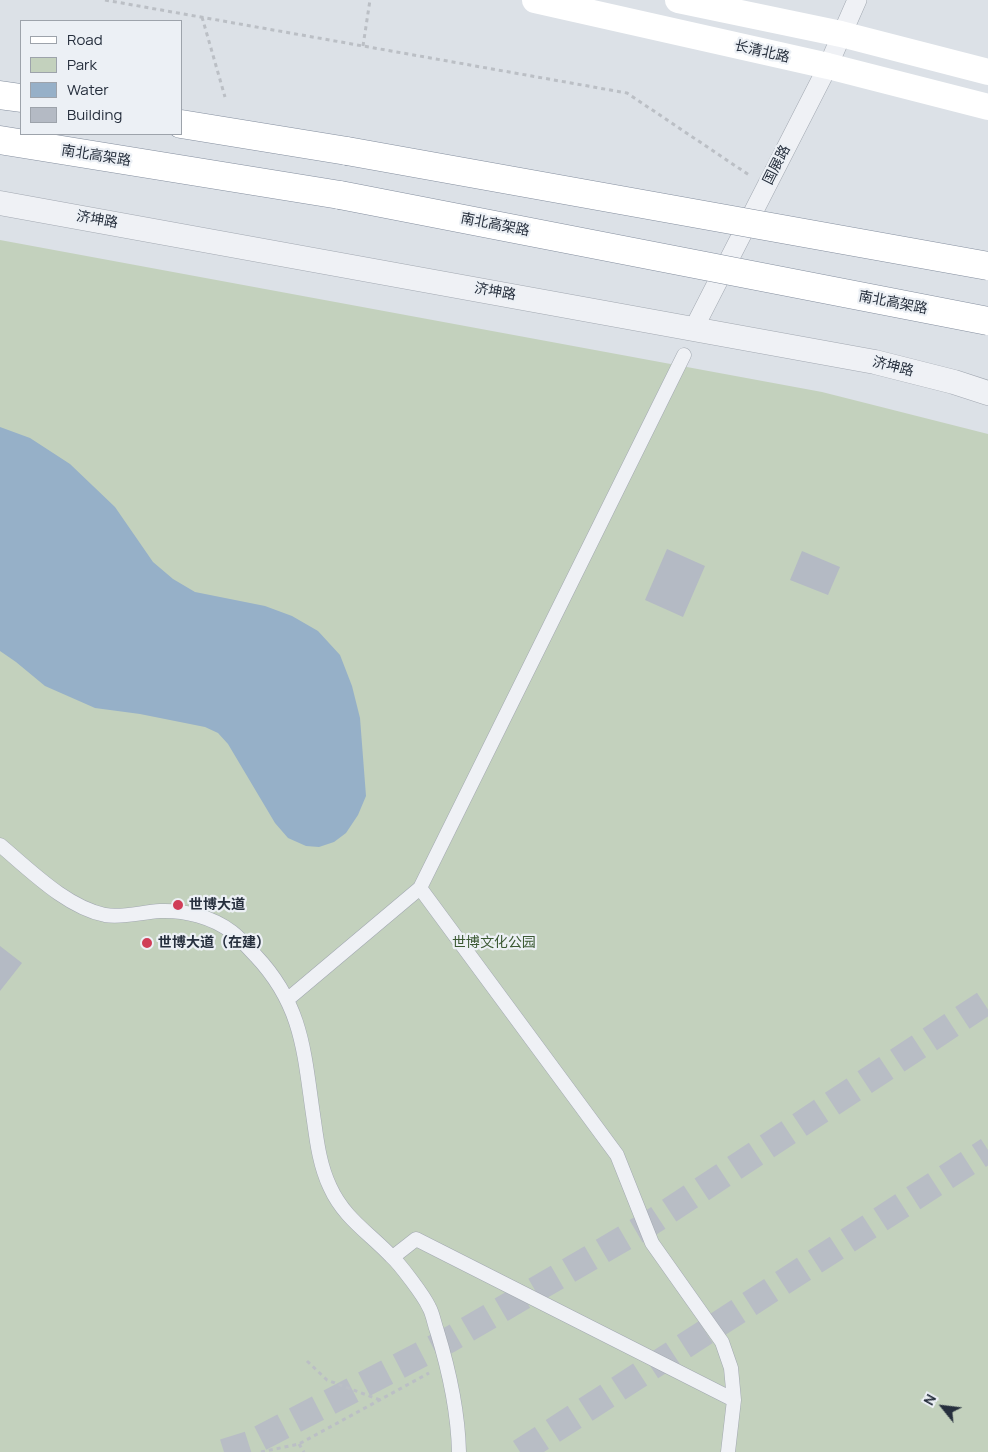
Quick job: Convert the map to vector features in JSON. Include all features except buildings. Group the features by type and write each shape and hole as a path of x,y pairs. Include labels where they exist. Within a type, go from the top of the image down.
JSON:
{"highway":[{"path":"0,95 20,98"},
{"path":"182,124 347,151 988,266"},
{"name":"南北高架路","path":"0,140 340,195 988,321"}],"main road":[{"name":"长清北路","path":"534,0 828,66 988,107"},
{"path":"678,0 841,34 988,72"}],"street":[{"name":"国展路","path":"694,328 828,66 857,0"},
{"name":"济坤路","path":"0,203 875,362 954,382 988,393"},
{"path":"288,999 420,888 684,355"},
{"path":"0,845 61,895 94,912 115,916 161,911 185,912 197,915 232,932 272,974 288,999 297,1022 303,1047 319,1154 329,1186 342,1210 393,1257 429,1306 447,1364 459,1452"},
{"path":"420,888 618,1155 652,1243 722,1342 731,1368 734,1400 728,1452"},
{"path":"393,1257 416,1240 734,1400"}],"path":[{"path":"105,0 627,93 766,187"},
{"path":"363,46 370,0"},
{"path":"202,17 225,97"},
{"path":"308,1361 327,1380 381,1400"},
{"path":"261,1452 299,1444 447,1364"},
{"path":"299,1444 304,1452"}],"green space":[{"name":"世博文化公园","path":"0,240 822,392 988,434 988,1452 0,1452"}],"water":[{"path":"0,427 30,438 70,464 115,507 153,562 173,579 195,592 265,606 292,616 318,631 340,655 352,686 360,718 366,796 358,815 346,833 334,842 319,847 306,846 288,838 275,823 228,744 218,733 205,727 140,714 95,708 45,686 0,651"}],"tunnel":[{"path":"224,1452 249,1444 449,1340 652,1222 988,1001"},
{"path":"520,1452 988,1150"}],"place":[{"name":"世博大道","path":"178,905"},
{"name":"世博大道（在建）","path":"147,943"}]}
